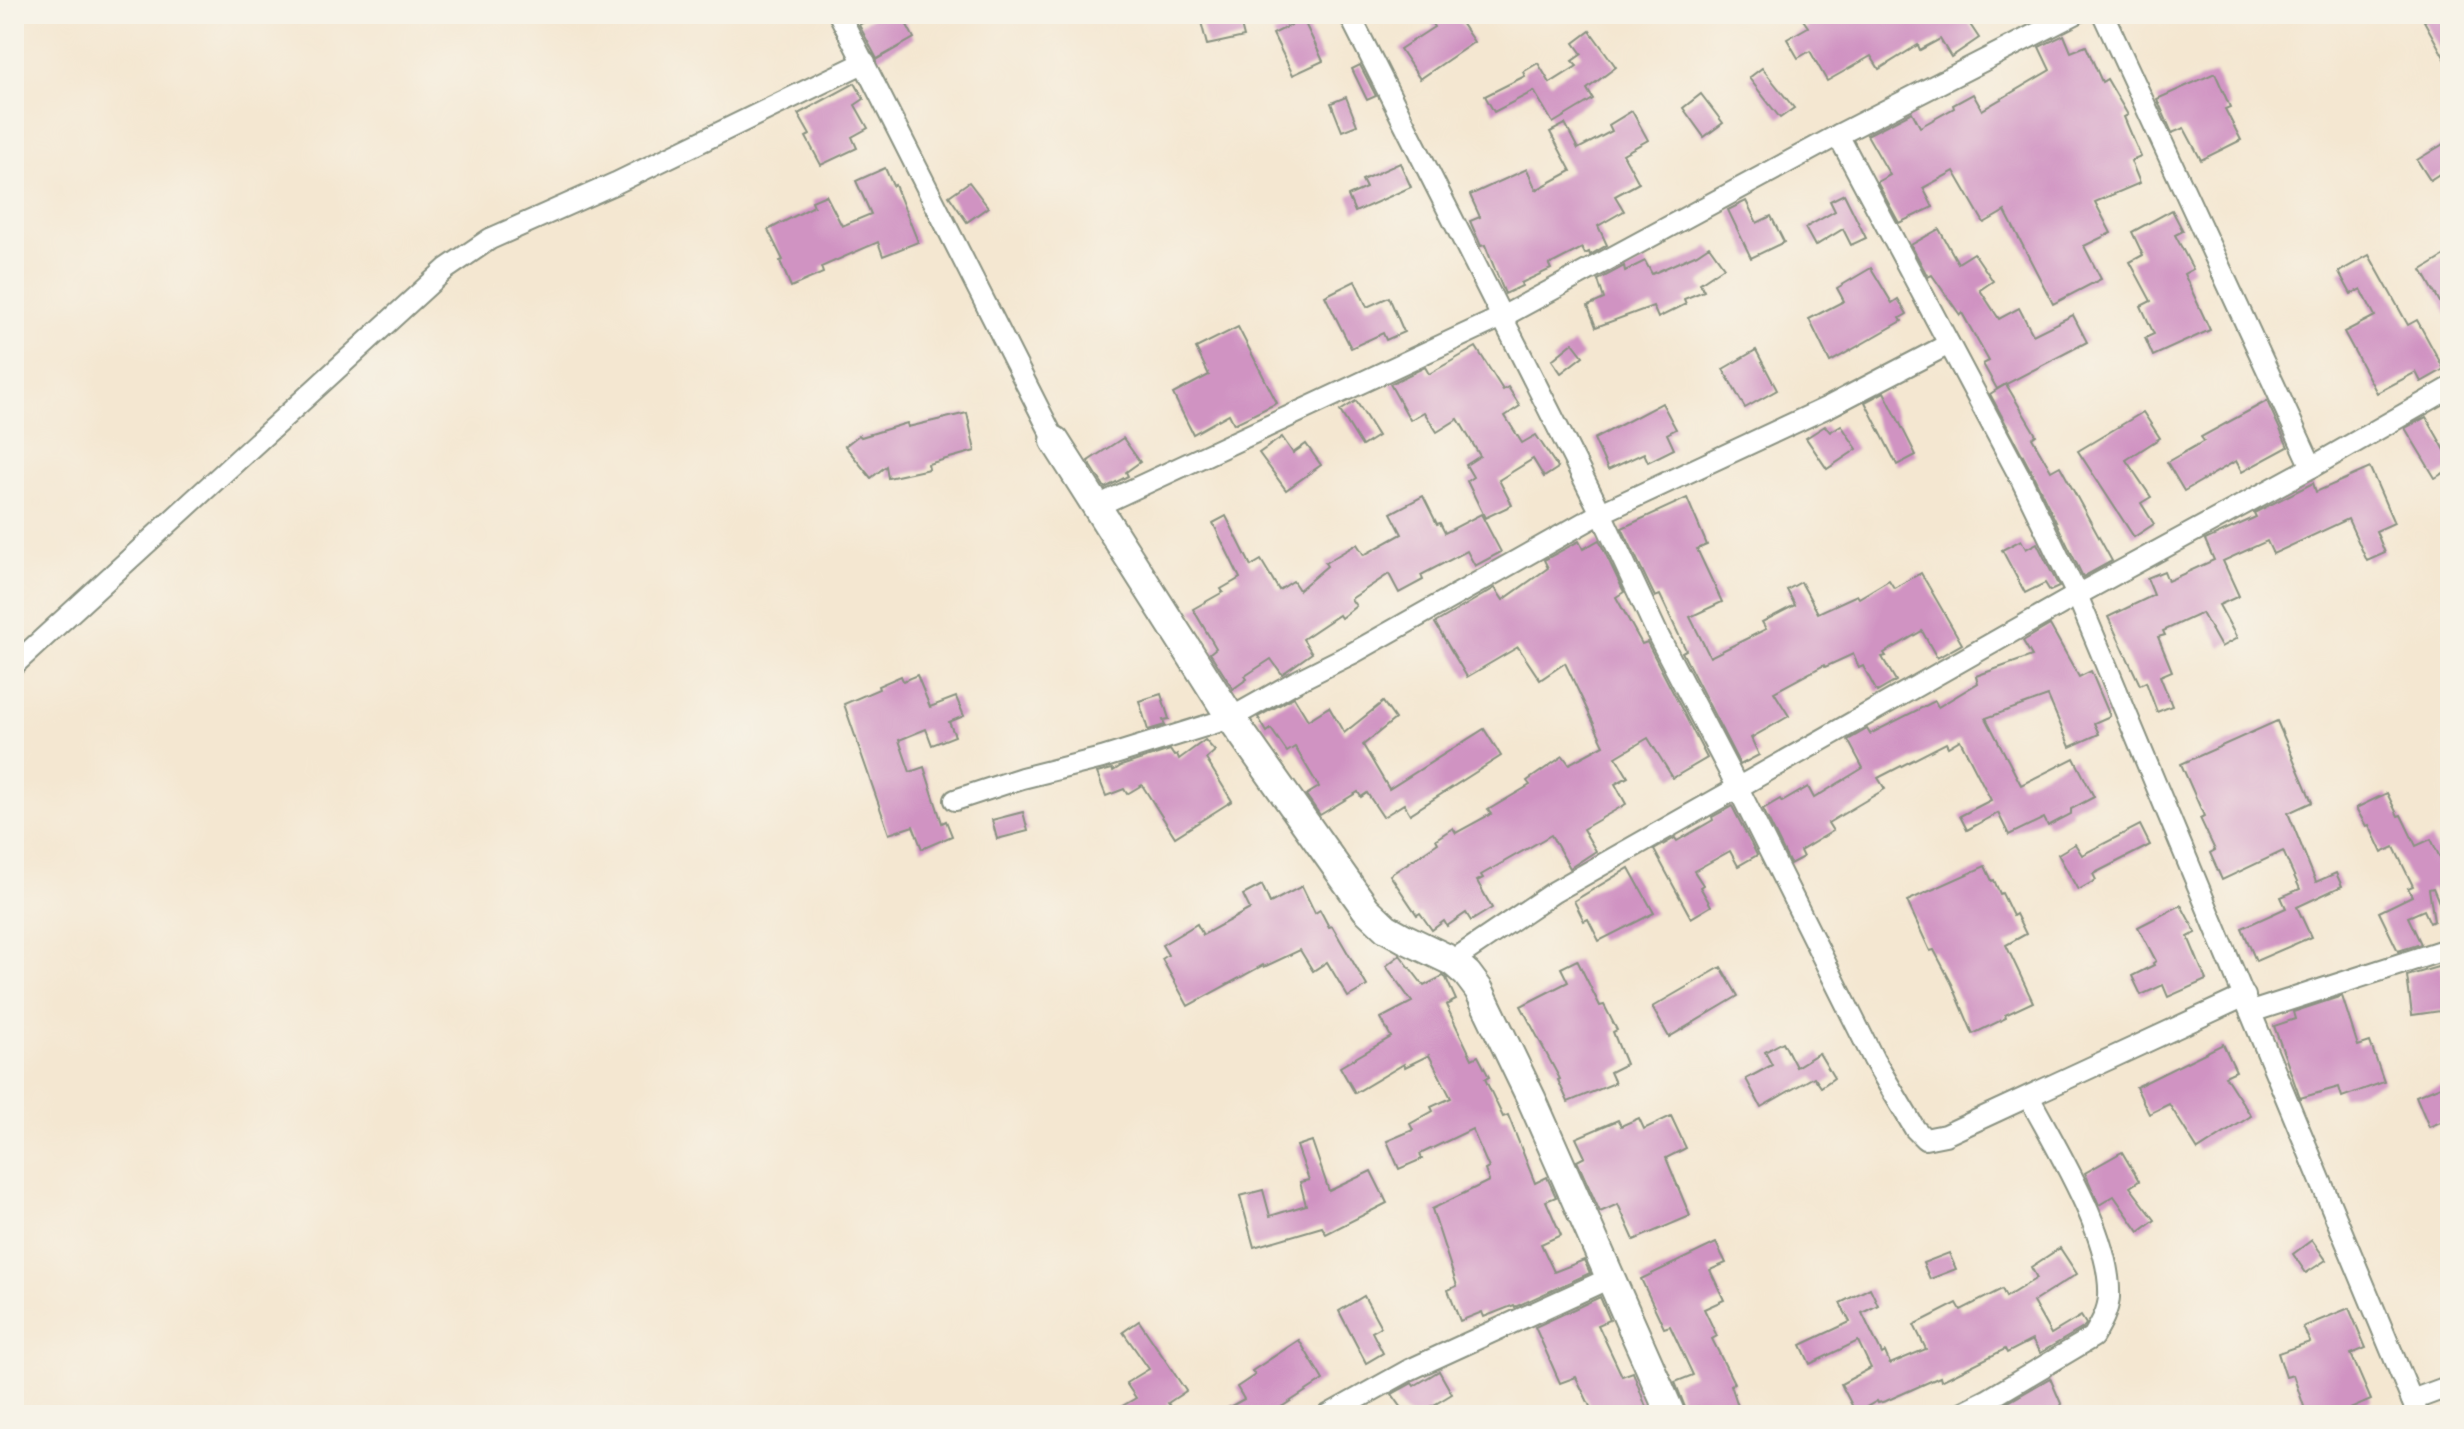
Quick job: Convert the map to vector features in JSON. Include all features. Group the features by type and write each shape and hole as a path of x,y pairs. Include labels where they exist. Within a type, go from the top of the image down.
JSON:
{"street":[{"path":"839,14 1055,441 1231,718 1366,909 1395,933 1452,961 1479,990 1612,1277 1671,1415"},
{"path":"1349,14 1601,513 1659,637 1874,1060 1915,1129 1925,1139 1945,1135 2248,1004 2450,948"},
{"path":"1095,507 1502,317 1838,135 2075,14"},
{"path":"2103,14 2312,467"},
{"path":"14,665 446,269 490,239 616,183 865,62"},
{"path":"1838,135 2021,479 2077,595 2415,1408 2450,1386"},
{"path":"955,800 1231,718 1601,513 1828,407 1949,344"},
{"path":"1452,961 1554,892 2077,595 2450,388"},
{"path":"1957,1415 2093,1337 2103,1320 2109,1300 2108,1276 2097,1232 2029,1097"},
{"path":"1328,1415 1409,1370 1612,1277"}],"building":[{"path":"878,14 901,14 914,38 877,59 859,25"},
{"path":"1199,14 1238,14 1244,37 1207,45"},
{"path":"1443,14 1455,14 1474,42 1420,79 1400,49 1434,27 1431,22"},
{"path":"1799,14 1963,14 1979,38 1951,57 1940,39 1920,50 1918,45 1879,69 1871,56 1827,81 1810,51 1798,58 1787,39 1808,27"},
{"path":"2437,14 2450,14 2450,68 2424,21"},
{"path":"1303,19 1323,61 1293,75 1273,34"},
{"path":"1590,31 1616,67 1587,89 1593,99 1553,123 1534,91 1494,112 1485,96 1525,76 1523,72 1538,63 1550,83 1577,66 1572,61 1582,54 1574,43"},
{"path":"2064,35 2071,52 2086,46 2102,82 2107,79 2128,115 2124,117 2141,157 2131,161 2140,183 2095,202 2111,233 2084,246 2101,279 2053,304 2005,211 1984,223 1954,171 1923,188 1933,207 1899,223 1877,182 1890,175 1867,135 1912,112 1920,127 1973,94 1982,110 2050,70 2039,47"},
{"path":"1360,65 1376,96 1367,100 1352,69"},
{"path":"1762,68 1794,108 1780,118 1749,78"},
{"path":"2215,73 2230,107 2225,109 2241,140 2201,160 2184,128 2172,133 2157,99"},
{"path":"855,83 864,99 855,105 868,128 852,137 857,148 821,165 798,114"},
{"path":"1701,94 1723,123 1704,137 1683,108"},
{"path":"1346,97 1357,125 1342,131 1331,103"},
{"path":"1632,111 1648,140 1623,154 1639,183 1615,196 1624,211 1598,226 1607,245 1590,255 1589,252 1585,254 1582,248 1505,294 1485,245 1481,246 1470,221 1480,217 1470,195 1527,169 1536,190 1571,171 1550,132 1565,124 1578,149 1612,131 1609,125"},
{"path":"2450,140 2450,167 2430,180 2417,160"},
{"path":"1400,163 1411,187 1355,212 1348,196 1366,188 1362,180"},
{"path":"885,168 918,242 883,256 878,242 821,267 823,273 791,287 780,261 783,260 768,230 814,206 812,201 826,195 842,226 871,214 856,181"},
{"path":"969,182 988,207 967,222 949,196"},
{"path":"1844,194 1866,238 1851,245 1843,229 1815,246 1805,228 1835,211 1830,201"},
{"path":"1746,201 1757,223 1771,216 1784,242 1751,258 1728,210"},
{"path":"2172,210 2183,231 2175,235 2193,269 2184,274 2210,330 2153,356 2145,338 2154,334 2141,306 2151,301 2130,262 2143,255 2132,232"},
{"path":"1939,229 1958,263 1974,253 1993,281 1980,290 1999,319 2019,308 2033,335 2073,315 2087,342 1997,389 1983,364 1989,361 1962,313 1960,315 1932,275 1928,277 1911,245"},
{"path":"1709,246 1724,267 1700,283 1704,291 1684,299 1686,304 1658,318 1653,306 1596,327 1588,306 1604,299 1598,280 1624,266 1625,271 1645,261 1652,274"},
{"path":"2450,253 2450,320 2422,270"},
{"path":"2369,255 2408,325 2417,320 2444,369 2421,382 2416,372 2377,393 2344,332 2375,316 2361,289 2351,294 2339,272"},
{"path":"1871,268 1892,303 1898,299 1907,314 1900,318 1902,321 1830,362 1809,319 1844,301 1837,288"},
{"path":"1355,281 1367,307 1389,297 1404,332 1386,340 1383,333 1351,348 1325,296"},
{"path":"1238,327 1277,403 1234,424 1229,414 1193,434 1173,394 1209,375 1196,348"},
{"path":"1573,343 1583,356 1561,373 1552,360"},
{"path":"1476,347 1503,390 1508,387 1520,406 1505,416 1522,443 1536,435 1558,468 1544,477 1533,459 1499,480 1512,505 1485,518 1467,481 1473,477 1466,465 1480,456 1458,419 1437,432 1424,412 1410,420 1390,384 1425,367 1429,374"},
{"path":"1756,350 1777,390 1745,408 1723,369"},
{"path":"2006,384 2036,435 2032,438 2051,471 2060,466 2112,561 2083,577 1990,394"},
{"path":"1884,392 1916,455 1897,465 1865,402"},
{"path":"1356,401 1378,436 1362,446 1340,411"},
{"path":"2267,401 2288,447 2242,472 2236,461 2184,491 2167,462 2204,441 2201,437"},
{"path":"1662,403 1676,429 1667,434 1674,449 1648,462 1644,453 1608,470 1594,439"},
{"path":"2143,412 2160,438 2126,460 2151,497 2141,503 2154,524 2134,537 2078,451"},
{"path":"967,413 975,451 928,464 929,469 888,478 886,466 871,478 845,446 859,435"},
{"path":"2426,417 2445,450 2450,447 2450,469 2435,478 2405,428"},
{"path":"1841,425 1857,449 1827,469 1806,438 1825,426 1830,432"},
{"path":"1282,437 1293,453 1306,444 1321,465 1286,490 1259,453"},
{"path":"1123,438 1140,462 1126,472 1128,476 1105,488 1088,461"},
{"path":"2370,468 2394,523 2376,531 2385,553 2367,561 2348,519 2273,554 2267,541 2223,561 2239,596 2219,605 2237,638 2221,647 2202,613 2163,631 2165,635 2158,637 2172,671 2160,676 2172,706 2157,712 2146,682 2140,685 2108,617 2154,595 2147,578 2164,571 2168,581 2214,560 2205,540 2256,517 2254,513 2313,483 2316,492"},
{"path":"1423,496 1445,533 1481,514 1501,552 1475,566 1467,551 1421,575 1423,580 1399,593 1389,574 1351,599 1356,606 1341,618 1339,615 1303,639 1312,653 1282,674 1271,659 1245,676 1247,679 1233,689 1210,653 1216,648 1193,609 1240,578 1213,523 1226,516 1251,566 1261,560 1279,590 1293,581 1299,590 1327,566 1325,563 1357,544 1364,555 1402,534 1391,513"},
{"path":"1687,498 1707,545 1697,549 1722,602 1690,617 1710,657 1766,629 1762,622 1795,605 1787,590 1801,582 1818,613 1857,595 1859,598 1889,580 1894,588 1921,573 1962,644 1937,658 1922,631 1884,653 1886,656 1882,657 1896,681 1877,692 1863,666 1859,668 1853,654 1824,665 1774,692 1789,716 1751,738 1759,755 1740,765 1682,652 1686,650 1660,595 1655,597 1622,528"},
{"path":"1599,540 1624,592 1616,597 1642,644 1647,642 1707,758 1673,778 1648,738 1616,757 1628,777 1615,784 1626,804 1583,829 1596,851 1570,868 1551,835 1481,875 1483,878 1477,881 1492,908 1471,921 1466,913 1447,926 1444,921 1432,930 1420,913 1417,915 1390,875 1438,843 1436,839 1453,828 1456,833 1491,814 1488,810 1530,785 1527,781 1563,756 1569,764 1604,745 1565,663 1540,680 1518,647 1467,677 1435,623 1495,588 1503,600 1548,568 1544,560 1579,541 1583,549"},
{"path":"2021,540 2026,549 2037,543 2059,587 2050,591 2045,583 2025,593 2002,550"},
{"path":"2050,625 2079,677 2091,671 2110,716 2094,723 2099,734 2070,747 2048,696 1986,718 2021,785 2074,758 2094,797 2048,826 2044,818 2009,835 1998,813 1967,830 1960,816 1991,800 1960,740 1948,747 1946,743 1878,778 1885,789 1828,823 1833,831 1800,851 1803,857 1790,864 1763,809 1808,787 1814,798 1863,768 1848,740 1867,729 1870,734 1935,701 1938,707 1978,683 1976,676 2032,656 2023,641"},
{"path":"917,675 930,707 956,697 964,716 949,722 955,736 932,745 926,729 899,740 910,772 924,767 942,823 946,821 952,836 922,849 913,826 889,834 844,704 901,676 903,681"},
{"path":"1161,694 1169,719 1163,720 1165,725 1148,730 1139,701"},
{"path":"1294,697 1308,720 1329,707 1344,733 1383,702 1395,719 1363,745 1389,789 1484,729 1501,756 1410,814 1404,804 1383,817 1367,793 1361,797 1358,792 1320,815 1306,795 1319,787 1295,747 1287,752 1271,729 1267,732 1258,717"},
{"path":"2277,721 2312,802 2288,813 2316,882 2336,873 2342,886 2297,907 2311,937 2256,961 2242,928 2286,908 2281,897 2300,889 2283,851 2222,880 2210,853 2215,850 2200,818 2204,816 2181,764"},
{"path":"1205,740 1215,751 1206,759 1232,801 1175,837 1142,785 1127,794 1124,789 1106,796 1097,773 1113,771 1170,750 1179,759"},
{"path":"2387,793 2416,846 2431,839 2444,866 2450,863 2450,928 2433,888 2429,889 2434,921 2430,923 2424,910 2408,917 2421,944 2398,951 2379,912 2412,896 2408,888 2413,886 2394,847 2382,853 2369,825 2366,826 2356,808"},
{"path":"1732,806 1757,855 1738,866 1730,851 1694,871 1711,906 1691,918 1654,850 1675,838 1677,841"},
{"path":"1023,812 1028,831 997,839 992,820"},
{"path":"2140,825 2150,845 2093,874 2096,880 2078,890 2058,854 2075,844 2082,855"},
{"path":"1985,866 2026,934 2006,945 2033,1002 1973,1034 1952,984 1934,950 1930,951 1907,901"},
{"path":"1629,868 1654,913 1599,941 1574,901"},
{"path":"1262,885 1270,903 1302,886 1315,913 1320,910 1329,927 1332,926 1367,986 1348,997 1327,962 1313,971 1300,950 1263,965 1188,1006 1162,959 1168,955 1162,945 1197,924 1203,935 1250,909 1243,895"},
{"path":"2181,905 2196,933 2188,937 2206,980 2168,997 2163,985 2141,995 2132,976 2156,961 2138,927"},
{"path":"1400,955 1424,986 1443,976 1446,978 1456,1000 1446,1005 1472,1059 1478,1056 1489,1077 1485,1079 1503,1117 1508,1115 1535,1183 1547,1177 1556,1197 1546,1201 1561,1235 1541,1244 1554,1272 1584,1260 1590,1273 1515,1307 1484,1317 1482,1312 1460,1321 1448,1290 1457,1286 1432,1209 1489,1181 1485,1170 1489,1168 1472,1129 1420,1154 1422,1159 1399,1169 1387,1141 1413,1130 1410,1124 1433,1111 1431,1107 1451,1098 1429,1055 1405,1067 1404,1064 1355,1093 1340,1067 1391,1037 1381,1018 1412,1002 1386,966"},
{"path":"1577,960 1600,1006 1604,1005 1617,1030 1613,1032 1626,1064 1610,1072 1615,1083 1568,1102 1560,1079 1521,1006 1568,982 1561,968"},
{"path":"2441,966 2448,1010 2412,1015 2407,976"},
{"path":"1721,967 1738,996 1669,1037 1652,1007"},
{"path":"2342,996 2358,1046 2370,1042 2384,1082 2342,1097 2339,1087 2300,1098 2274,1026 2295,1019 2293,1012"},
{"path":"1783,1042 1796,1067 1819,1053 1834,1078 1821,1087 1814,1077 1761,1107 1746,1079 1772,1065 1765,1052"},
{"path":"2223,1044 2236,1071 2225,1076 2251,1116 2198,1150 2169,1104 2149,1114 2136,1087"},
{"path":"2450,1082 2450,1118 2429,1127 2416,1096"},
{"path":"1671,1116 1686,1148 1666,1158 1690,1216 1634,1240 1618,1204 1600,1212 1577,1161 1585,1157 1576,1138 1618,1120 1621,1126 1639,1118 1644,1129"},
{"path":"1312,1141 1329,1191 1371,1171 1387,1203 1326,1234 1322,1227 1254,1247 1240,1196 1263,1190 1270,1216 1306,1205 1300,1182 1309,1180 1297,1146"},
{"path":"2122,1152 2139,1181 2130,1187 2155,1220 2139,1232 2114,1196 2099,1205 2085,1173"},
{"path":"2312,1240 2326,1260 2306,1273 2293,1254"},
{"path":"1716,1243 1726,1263 1710,1270 1724,1300 1704,1309 1717,1336 1712,1339 1734,1383 1731,1385 1741,1415 1699,1415 1698,1407 1687,1412 1675,1382 1693,1375 1670,1326 1664,1328 1641,1279"},
{"path":"2060,1248 2077,1274 2033,1302 2051,1334 2081,1316 2086,1324 2040,1353 2032,1340 2007,1353 2005,1349 1941,1381 1940,1377 1886,1401 1877,1401 1856,1413 1841,1384 1871,1368 1858,1341 1810,1364 1801,1345 1850,1322 1840,1303 1870,1288 1878,1305 1862,1313 1890,1364 1926,1349 1914,1325 1957,1303 1961,1310 2002,1289 2006,1297 2037,1278 2031,1267"},
{"path":"1949,1253 1956,1269 1930,1279 1923,1263"},
{"path":"1364,1296 1381,1327 1372,1332 1383,1353 1366,1363 1339,1311"},
{"path":"1600,1297 1610,1320 1598,1325 1622,1376 1633,1372 1649,1415 1594,1415 1576,1377 1560,1383 1535,1327"},
{"path":"2349,1308 2366,1348 2351,1354 2371,1400 2350,1409 2351,1415 2307,1415 2293,1375 2286,1377 2278,1353 2310,1342 2303,1327"},
{"path":"1139,1321 1186,1391 1168,1403 1176,1415 1107,1415 1136,1398 1126,1383 1149,1369 1123,1332"},
{"path":"1299,1340 1323,1380 1269,1415 1215,1415 1244,1399 1237,1387 1255,1375 1252,1371"},
{"path":"1439,1371 1452,1394 1429,1408 1434,1415 1407,1415 1392,1394 1412,1383 1414,1386"},
{"path":"2050,1378 2066,1415 2041,1415 2040,1411 2028,1415 1986,1415"}]}
